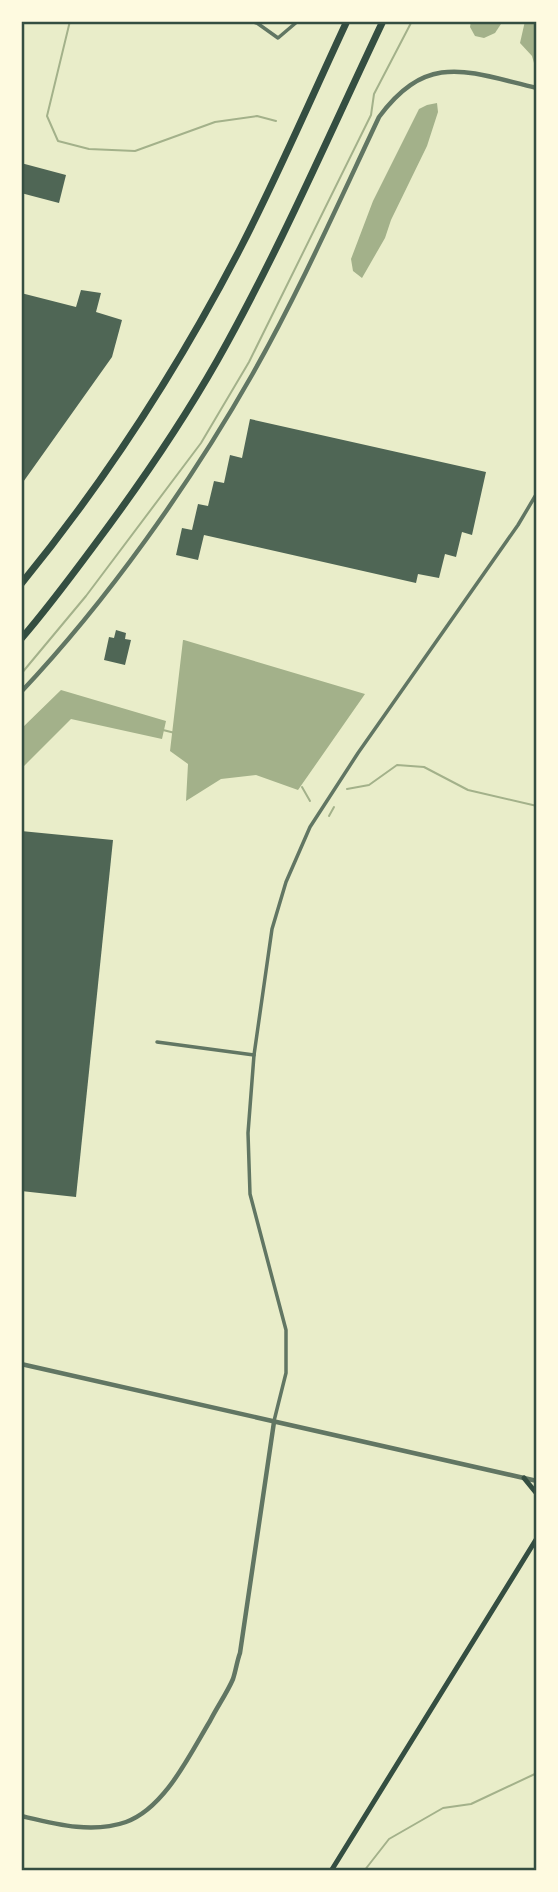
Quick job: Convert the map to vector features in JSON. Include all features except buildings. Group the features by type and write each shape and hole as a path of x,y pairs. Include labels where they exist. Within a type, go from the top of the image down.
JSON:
{"highway":[{"path":"21,584 106,474 188,341 242,245 347,21"},
{"path":"21,639 135,490 174,433 217,360 313,171 383,21"}],"main road":[{"path":"524,1478 537,1494"},
{"path":"331,1871 537,1538"}],"street":[{"path":"248,21 257,23 278,38 299,21"},
{"path":"21,692 106,591 201,458 253,374 311,261 379,117 391,101 415,81 427,75 450,71 463,71 537,88"},
{"path":"21,1816 78,1827 102,1828 126,1822 145,1811 162,1796 183,1767 232,1680 240,1653 274,1422 284,1387 287,1353 286,1330 280,1302 262,1248 250,1194 248,1133 254,1055 261,989 272,929 286,882 310,827 537,493"},
{"path":"157,1042 254,1055"},
{"path":"21,1364 537,1481"}],"shaded area":[{"path":"471,21 503,21 495,33 484,38 475,36 470,27"},
{"path":"525,21 537,21 537,62 534,63 532,56 520,43"},
{"path":"437,103 438,112 427,146 385,238 362,278 353,271 351,259 373,201 419,109"},
{"path":"183,640 365,694 298,790 256,775 221,779 186,801 188,764 170,751"},
{"path":"61,690 166,721 162,739 71,719 21,769 21,729"}],"waterway":[{"path":"70,21 47,116 58,141 89,149 135,151 215,122 257,116 276,121"},
{"path":"21,674 86,596 201,443 249,362 371,115 374,94 412,21"},
{"path":"163,730 175,733"},
{"path":"347,789 369,785 397,765 424,767 468,790 537,806"},
{"path":"302,787 310,801"},
{"path":"329,816 334,807"},
{"path":"364,1871 389,1839 443,1808 471,1804 537,1773"}]}
